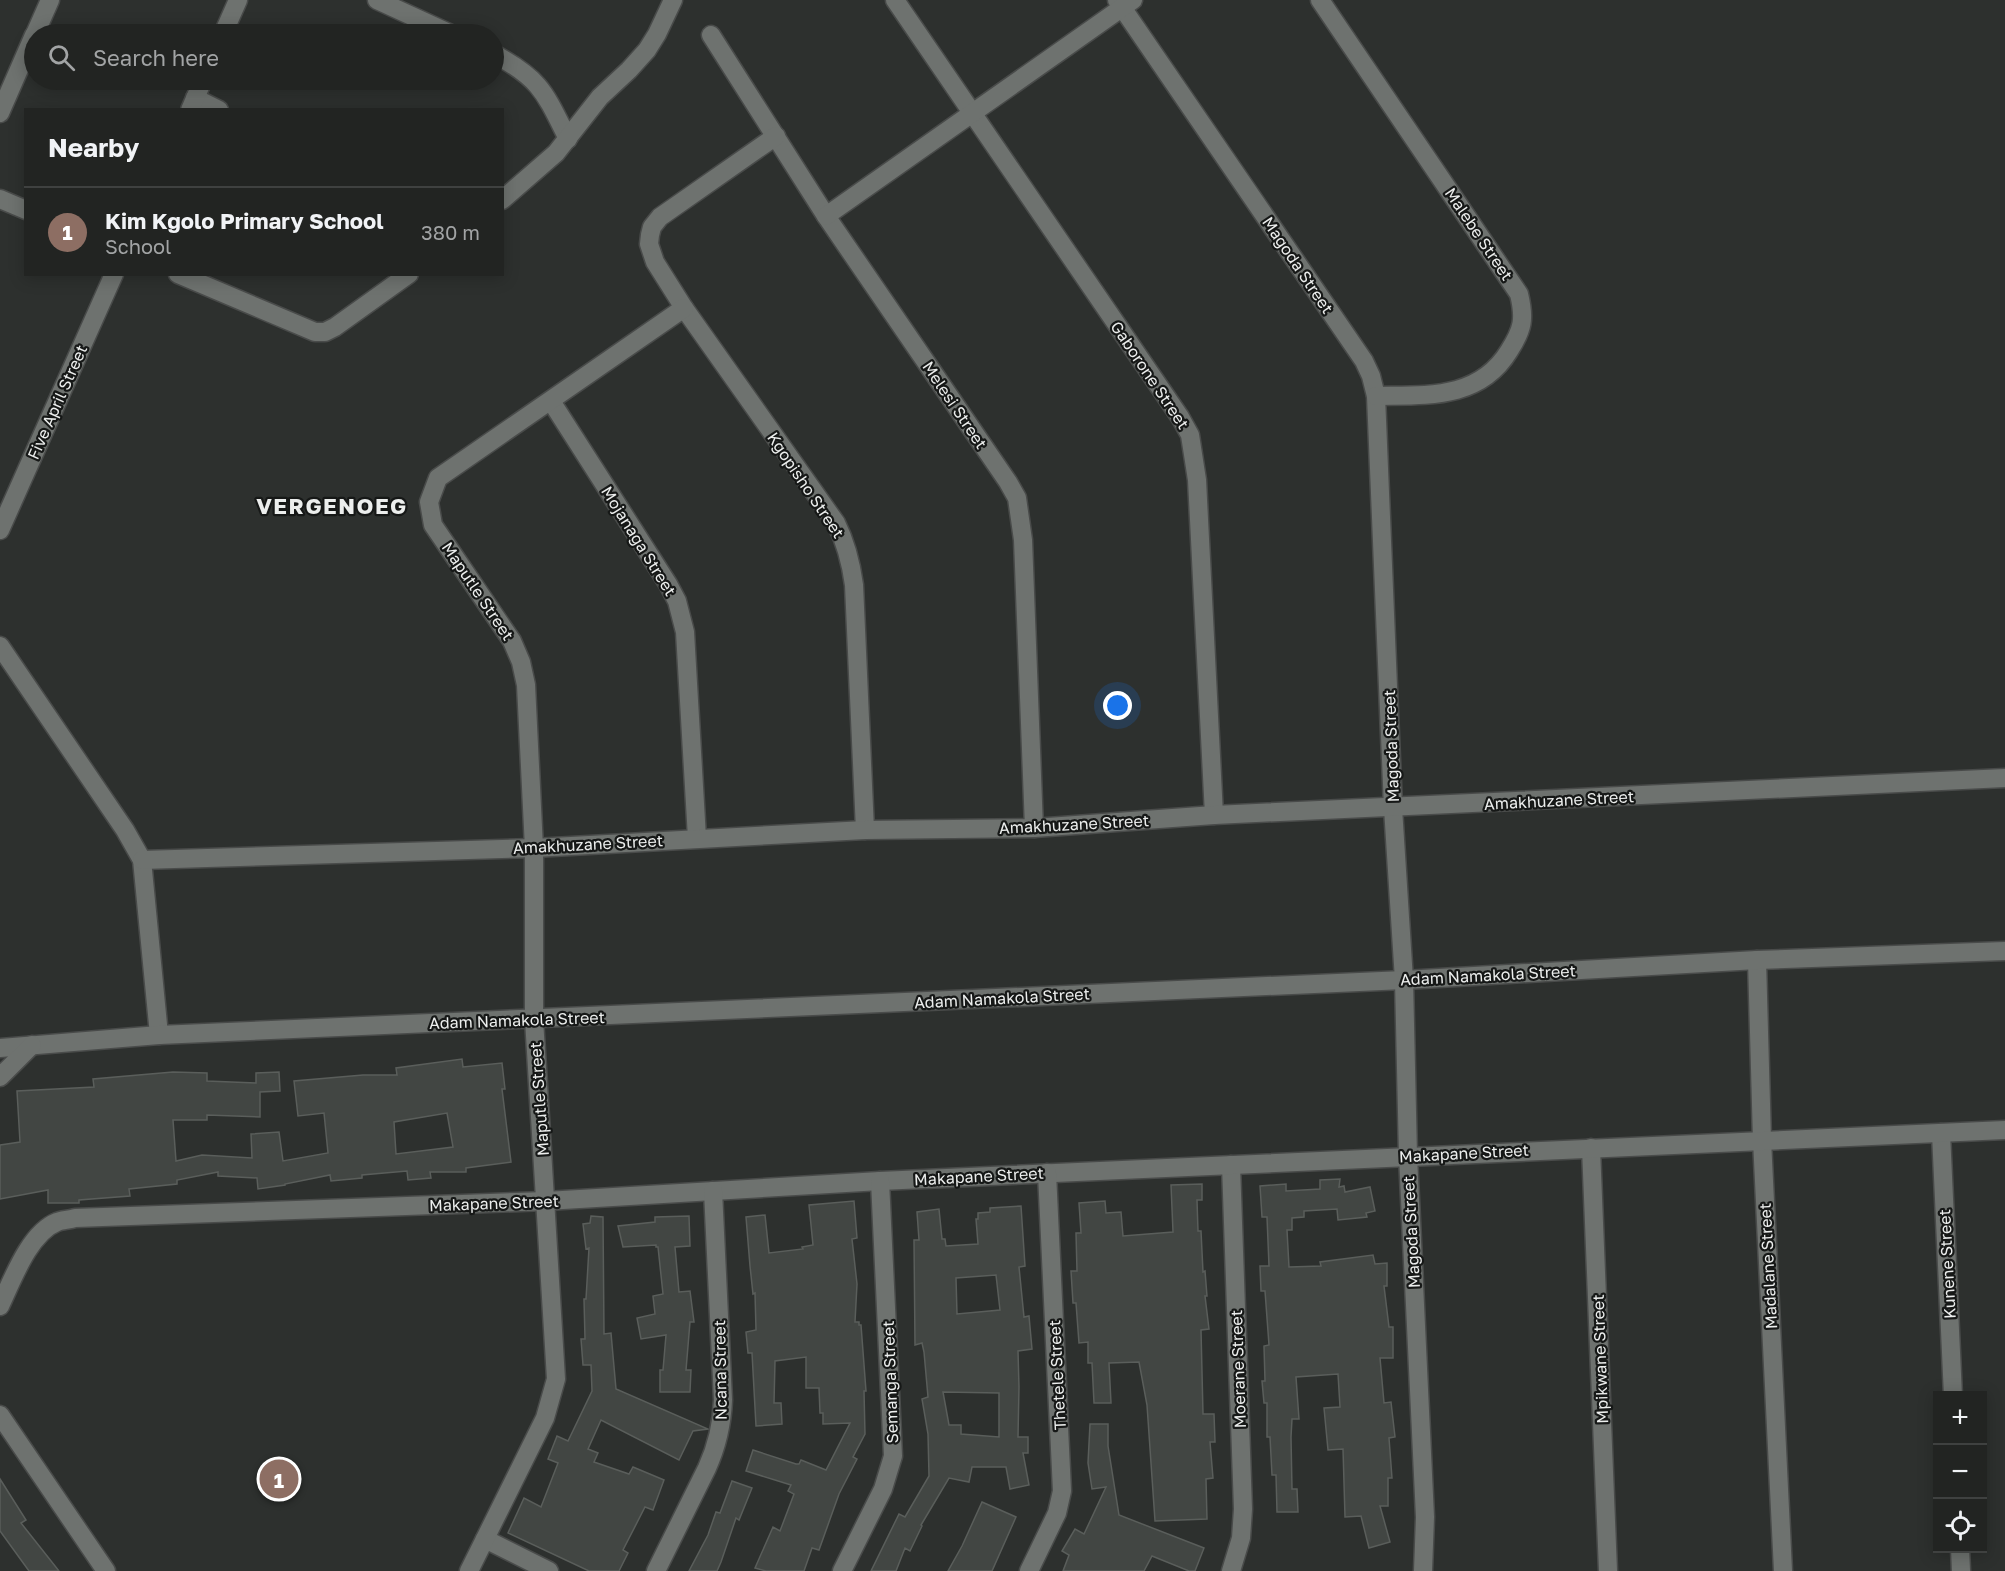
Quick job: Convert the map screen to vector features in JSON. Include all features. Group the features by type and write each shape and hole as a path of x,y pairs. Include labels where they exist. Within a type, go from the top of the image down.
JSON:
{"street":[{"path":"40,24 50,0"},
{"path":"227,24 238,0"},
{"path":"377,0 429,24"},
{"path":"504,198 556,153 600,97 647,50 673,0"},
{"name":"Gaborone Street","path":"895,0 1180,417 1190,435 1197,480 1214,815"},
{"name":"Malebe Street","path":"1320,0 1519,294 1523,309 1523,323 1516,339 1503,361 1482,381 1459,390 1434,394 1376,396"},
{"path":"826,216 1124,3"},
{"name":"Magoda Street","path":"1124,3 1364,361 1376,396 1393,808 1404,980 1408,1156 1425,1517 1424,1571"},
{"name":"Melesi Street","path":"711,35 826,216 1017,498 1023,540 1034,828"},
{"path":"0,113 24,60"},
{"path":"504,60 519,68 542,89 568,139"},
{"path":"199,90 193,104 210,108"},
{"name":"Kgopisho Street","path":"776,136 660,217 652,226 649,244 651,254 684,308 836,523 844,541 851,563 854,585 865,830"},
{"path":"0,199 24,209"},
{"name":"Five April Street","path":"0,530 113,276"},
{"path":"183,276 315,332 325,332 407,276"},
{"path":"551,401 684,308"},
{"name":"Maputle Street","path":"469,1571 545,1418 556,1379 534,1019 534,848 529,707 521,662 512,641 433,525 429,502 438,478 551,401"},
{"name":"Mojanaga Street","path":"551,401 677,601 685,632 698,838"},
{"path":"0,646 125,830 142,860 159,1035"},
{"name":"Amakhuzane Street","path":"142,860 534,848 865,830 1034,828 1214,815 2005,778"},
{"name":"Adam Namakola Street","path":"0,1048 159,1035 1404,980 1757,960 2005,951"},
{"name":"Madalane Street","path":"1757,960 1762,1140 1783,1571"},
{"path":"0,1077 32,1045"},
{"name":"Makapane Street","path":"0,1306 32,1244 56,1222 66,1220 546,1201 880,1181 2005,1130"},
{"name":"Kunene Street","path":"1941,1133 1953,1391"},
{"name":"Mpikwane Street","path":"1591,1148 1608,1571"},
{"name":"Moerane Street","path":"1231,1165 1243,1509 1241,1538 1232,1571"},
{"name":"Thetele Street","path":"1029,1571 1057,1513 1062,1491 1047,1173"},
{"name":"Semanga Street","path":"842,1571 883,1489 893,1456 880,1181"},
{"name":"Ncana Street","path":"656,1571 707,1468 722,1420 713,1191"},
{"path":"0,1415 106,1571"},
{"path":"485,1539 549,1571"},
{"path":"1960,1553 1961,1571"}],"building":[{"path":"462,1059 463,1067 502,1063 505,1089 502,1089 511,1162 466,1168 466,1172 430,1172 431,1178 408,1180 407,1171 362,1175 362,1178 331,1181 330,1175 258,1189 257,1178 218,1176 218,1172 177,1180 177,1184 129,1189 130,1196 79,1200 79,1203 48,1203 48,1190 0,1199 0,1145 20,1142 17,1091 94,1087 93,1079 173,1072 207,1073 207,1081 256,1083 256,1073 279,1072 280,1091 260,1092 260,1117 207,1115 207,1120 173,1120 176,1161 202,1155 252,1158 251,1134 279,1132 283,1161 328,1153 324,1113 298,1116 294,1081 363,1075 397,1075 396,1068","holes":["447,1113 453,1147 396,1154 394,1122"]},
{"path":"1340,1179 1339,1187 1344,1186 1345,1192 1370,1187 1375,1211 1366,1213 1367,1217 1338,1220 1337,1209 1304,1211 1304,1217 1292,1218 1292,1230 1287,1230 1289,1267 1321,1266 1320,1262 1373,1255 1375,1264 1387,1263 1387,1286 1384,1286 1389,1327 1393,1327 1393,1358 1380,1358 1384,1403 1391,1402 1395,1437 1389,1438 1392,1478 1388,1478 1388,1506 1380,1506 1390,1542 1369,1548 1361,1516 1345,1517 1343,1449 1328,1450 1324,1408 1340,1407 1338,1374 1296,1377 1299,1419 1292,1419 1291,1437 1292,1489 1297,1489 1298,1512 1277,1512 1276,1475 1272,1475 1270,1437 1267,1437 1267,1403 1264,1403 1262,1381 1265,1381 1264,1346 1269,1345 1265,1291 1261,1291 1260,1266 1269,1266 1267,1217 1262,1217 1260,1186 1286,1184 1286,1191 1320,1189 1320,1180"},
{"path":"1202,1184 1202,1200 1197,1200 1198,1231 1201,1231 1209,1329 1201,1330 1203,1414 1214,1414 1215,1442 1210,1442 1213,1478 1206,1479 1207,1519 1155,1521 1147,1405 1139,1362 1109,1363 1111,1403 1094,1403 1092,1363 1088,1363 1088,1342 1079,1343 1071,1271 1077,1271 1076,1233 1081,1233 1079,1203 1105,1201 1106,1213 1121,1212 1123,1236 1173,1232 1171,1185"},
{"path":"854,1201 857,1238 852,1239 857,1284 855,1322 861,1325 866,1391 864,1391 865,1434 853,1457 857,1459 839,1494 819,1550 812,1548 804,1571 766,1571 755,1568 773,1527 780,1531 794,1494 788,1491 791,1485 746,1471 753,1450 796,1464 799,1464 801,1460 826,1470 850,1423 823,1424 819,1388 806,1388 806,1357 775,1361 774,1403 781,1403 782,1424 756,1426 752,1353 748,1353 746,1332 756,1330 755,1293 753,1294 746,1217 765,1215 769,1253 803,1249 802,1247 813,1245 809,1205"},
{"path":"1021,1206 1025,1266 1019,1267 1024,1317 1029,1316 1032,1349 1018,1351 1018,1437 1028,1437 1028,1453 1023,1453 1029,1485 1010,1489 1006,1467 972,1467 969,1482 949,1478 921,1525 910,1551 905,1548 896,1571 871,1571 899,1514 905,1517 929,1476 928,1434 922,1399 928,1397 924,1352 922,1343 915,1345 914,1240 919,1240 917,1212 939,1209 942,1239 945,1239 946,1246 978,1244 976,1219 978,1219 978,1213 990,1212 990,1208","holes":["996,1275 1000,1310 957,1314 956,1278","943,1392 999,1393 999,1437 961,1434 961,1425 949,1425"]},
{"path":"591,1216 603,1217 604,1334 611,1333 616,1389 708,1429 693,1431 679,1460 601,1420 588,1449 598,1453 594,1462 629,1474 633,1467 664,1480 653,1510 645,1507 623,1550 628,1553 619,1571 589,1571 508,1533 524,1498 541,1507 558,1463 548,1459 557,1436 568,1441 592,1391 591,1365 583,1365 581,1339 585,1339 584,1299 586,1299 589,1248 586,1249 583,1224 590,1223"},
{"path":"689,1216 690,1246 675,1247 679,1292 690,1291 694,1322 690,1322 686,1370 691,1370 690,1392 660,1392 660,1370 663,1370 666,1335 641,1339 637,1318 655,1314 653,1296 663,1294 658,1247 656,1245 623,1247 618,1226 655,1222 655,1217"},
{"path":"1090,1424 1108,1424 1108,1446 1119,1515 1204,1548 1195,1571 1189,1571 1152,1556 1144,1571 1063,1571 1069,1555 1062,1551 1075,1529 1084,1534 1106,1487 1092,1489 1088,1463"},
{"path":"0,1479 26,1520 21,1523 59,1571 29,1571 0,1531"},
{"path":"732,1481 752,1488 739,1520 736,1518 717,1571 689,1571 708,1535 716,1512 720,1513"},
{"path":"982,1502 1016,1517 992,1571 948,1571 962,1546"}],"place":[{"name":"Kim Kgolo Primary School","path":"279,1479"}],"district":[{"name":"VERGENOEG","path":"332,506"}]}
